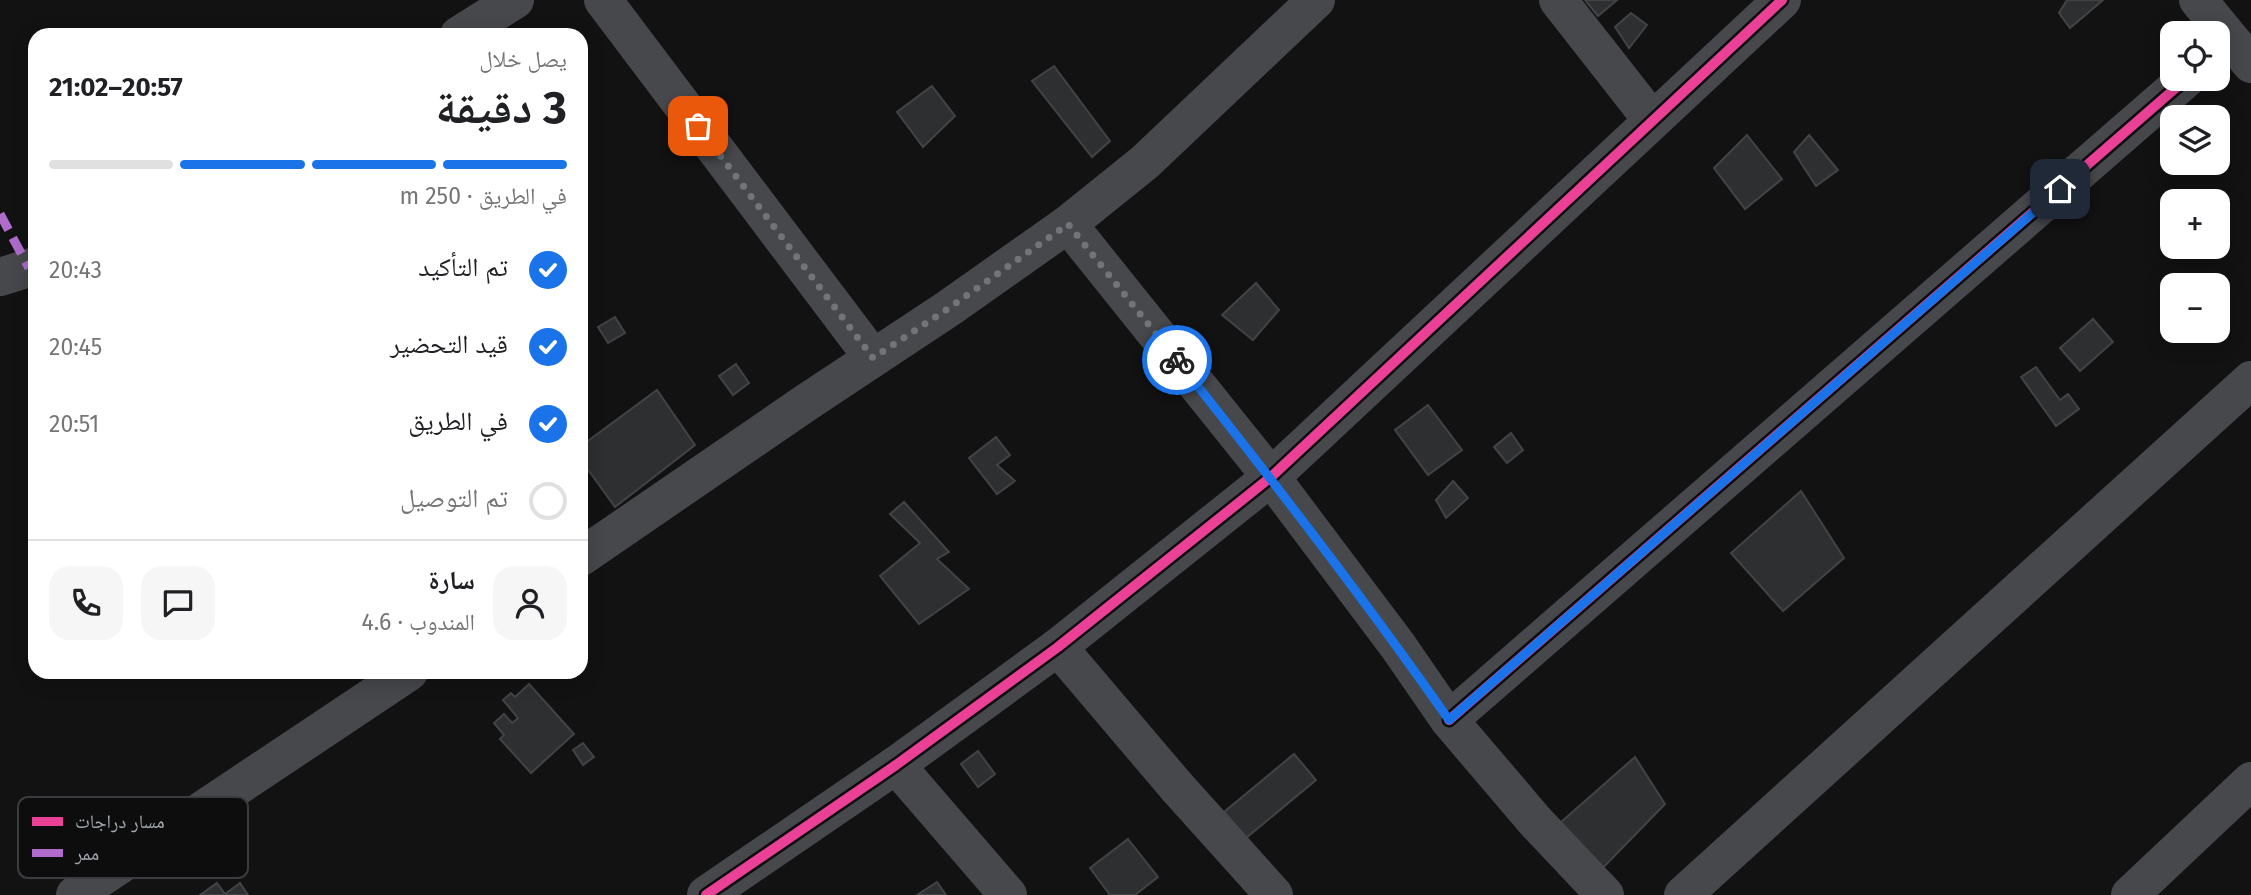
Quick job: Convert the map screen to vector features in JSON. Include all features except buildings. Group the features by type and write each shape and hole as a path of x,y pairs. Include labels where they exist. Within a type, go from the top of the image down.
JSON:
{"street":[{"path":"470,28 514,0"},
{"path":"603,0 873,358"},
{"path":"588,549 949,308 1068,224 1144,162 1316,0"},
{"path":"1558,0 1652,120"},
{"path":"706,895 895,765 1058,647 1271,477 1782,0"},
{"path":"2198,0 2238,43"},
{"path":"1449,720 2172,91"},
{"path":"1068,224 1271,477 1398,646 1449,720 1500,782 1605,895"},
{"path":"0,277 28,268"},
{"path":"1683,895 2251,380"},
{"path":"1058,647 1274,895"},
{"path":"222,797 399,679"},
{"path":"895,765 1008,895"},
{"path":"2130,895 2251,781"},
{"path":"75,895 100,878"}],"marked path":[{"path":"0,214 28,266"}],"cycle path":[{"path":"706,895 896,765 1058,647 1271,477 1782,0"},
{"path":"1449,720 2172,91"}],"way so far":[{"path":"698,126 873,358 1068,224 1177,360"}],"route":[{"path":"1177,360 1287,498 1398,646 1449,720 2060,189"}]}
